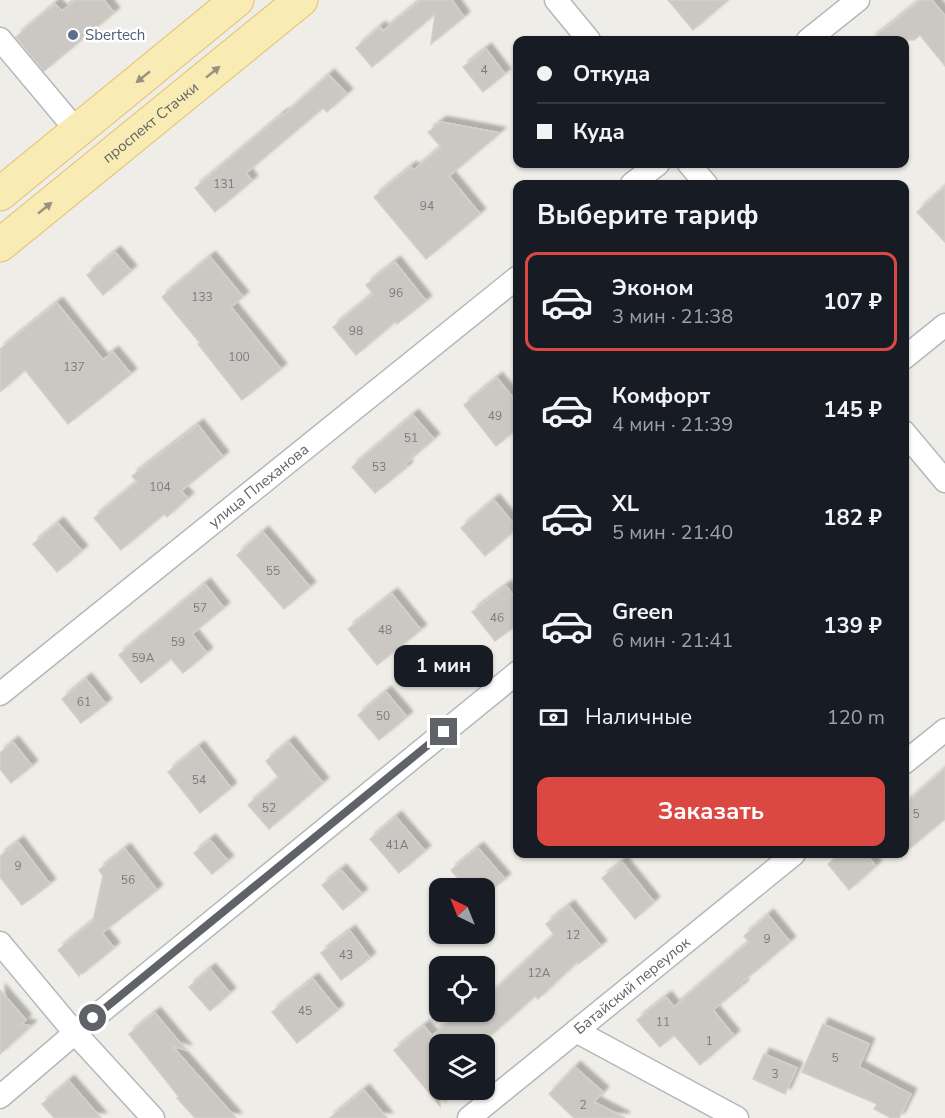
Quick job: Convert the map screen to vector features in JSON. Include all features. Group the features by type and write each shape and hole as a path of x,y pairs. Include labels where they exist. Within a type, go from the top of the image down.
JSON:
{"main road":[{"path":"0,195 237,0"},
{"name":"проспект Стачки","path":"0,245 301,0"}],"street":[{"path":"556,0 586,36"},
{"path":"813,36 858,0"},
{"path":"0,39 77,131"},
{"path":"637,180 653,168"},
{"path":"692,168 703,180"},
{"name":"улица Плеханова","path":"0,694 513,281"},
{"path":"909,354 945,325"},
{"path":"909,438 945,481"},
{"path":"0,1097 75,1033 513,676"},
{"path":"909,759 945,730"},
{"name":"Батайский переулок","path":"468,1118 789,858"},
{"path":"0,943 75,1033 153,1118"},
{"path":"576,1031 737,1118"}],"building":[{"path":"76,0 104,0 114,13 44,71 16,37 55,4 62,11"},
{"path":"421,0 452,0 464,17 431,44 435,14 372,67 356,48 380,27 383,31"},
{"path":"668,0 728,0 693,30"},
{"path":"921,0 932,0 945,16 945,66 920,35 914,40 909,40 909,36 876,36"},
{"path":"486,49 505,74 483,92 463,67"},
{"path":"329,75 347,94 327,112 323,108 246,173 252,181 215,212 195,188"},
{"path":"441,122 500,133 449,176 480,214 426,259 374,197 411,167 414,170 441,147 428,132"},
{"path":"945,187 945,242 917,212"},
{"path":"115,252 131,271 103,295 87,275"},
{"path":"210,257 243,297 231,307 281,369 242,400 162,297"},
{"path":"395,262 426,301 397,324 395,322 356,355 333,327 373,294 366,285"},
{"path":"57,303 103,360 113,352 131,374 68,424 25,370 0,392 0,349"},
{"path":"497,378 513,398 513,432 496,446 464,405"},
{"path":"413,415 434,439 405,464 407,467 375,493 352,467"},
{"path":"198,425 223,457 181,491 188,498 167,517 164,514 121,550 94,518 137,482 132,476"},
{"path":"494,500 513,523 513,532 485,556 461,528"},
{"path":"58,523 82,551 57,572 33,544"},
{"path":"263,532 310,587 284,609 237,555"},
{"path":"205,584 224,608 192,634 207,653 183,673 171,659 141,683 119,655"},
{"path":"506,586 513,595 513,628 495,641 472,612"},
{"path":"392,594 421,630 377,665 348,629"},
{"path":"86,679 106,704 81,723 62,699"},
{"path":"386,692 407,717 379,740 358,715"},
{"path":"13,742 32,766 11,783 0,769 0,753"},
{"path":"289,742 323,783 269,829 248,805 279,778 266,761"},
{"path":"199,747 231,788 200,813 168,772"},
{"path":"945,769 945,819 909,849 909,801"},
{"path":"396,817 425,851 399,873 370,839"},
{"path":"210,840 228,861 212,874 194,853"},
{"path":"18,842 50,884 22,905 0,877 0,856"},
{"path":"478,848 505,879 495,887 495,878 458,878 451,870"},
{"path":"125,849 157,890 102,933 114,948 79,976 58,950 93,921 103,876 99,870"},
{"path":"835,858 869,858 876,866 849,890 828,864"},
{"path":"622,862 654,902 635,919 602,878"},
{"path":"341,870 362,894 343,910 322,885"},
{"path":"569,906 601,946 578,964 577,962 538,999 535,996 492,1034 434,1034 449,1022 495,1022 495,990 554,935 546,924"},
{"path":"768,915 790,942 713,1010 734,1036 700,1065 674,1035 660,1047 637,1020 666,997 674,1007 749,942 744,936"},
{"path":"350,931 370,958 341,980 321,953"},
{"path":"210,969 230,993 210,1011 189,987"},
{"path":"313,979 338,1010 297,1043 272,1012"},
{"path":"0,990 26,1020 21,1024 31,1026 0,1054"},
{"path":"155,1013 186,1050 172,1046 236,1118 195,1118 177,1098 179,1097 129,1034"},
{"path":"823,1024 869,1044 859,1067 911,1094 899,1118 891,1118 874,1109 877,1104 802,1072"},
{"path":"424,1026 430,1034 429,1093 394,1050"},
{"path":"764,1054 797,1068 785,1094 753,1079"},
{"path":"575,1067 603,1092 594,1102 625,1118 574,1118 549,1094"},
{"path":"69,1081 101,1118 54,1118 42,1104"},
{"path":"364,1090 387,1118 330,1118"}],"place":[{"name":"Sbertech","path":"73,35"}],"route":[{"path":"93,1018 444,732"}]}
